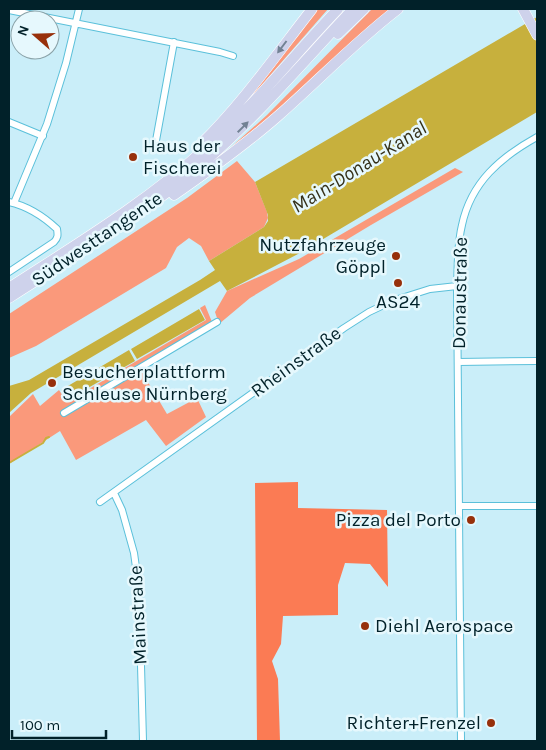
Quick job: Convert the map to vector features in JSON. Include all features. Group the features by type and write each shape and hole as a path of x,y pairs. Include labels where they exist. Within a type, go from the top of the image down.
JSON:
{"highway":[{"path":"169,179 228,116 312,9"},
{"name":"Südwesttangente","path":"9,298 124,224 171,189 220,148 255,115 353,9"},
{"path":"300,67 328,44 364,9"},
{"path":"124,224 137,220 231,155 278,116 379,23 398,9"},
{"path":"523,9 537,35"},
{"path":"528,9 537,35"},
{"name":"Südwesttangente","path":"9,288 110,222 206,149 241,116 336,11"}],"street":[{"path":"9,272 54,242 58,235 57,230 40,215 12,202 43,136 60,85 79,9"},
{"path":"9,10 174,42 233,56"},
{"path":"155,146 174,42"},
{"path":"9,122 43,136"},
{"name":"Donaustraße","path":"461,741 458,255 466,210 471,198 489,171 498,162 537,137"},
{"name":"Rheinstraße","path":"100,502 369,312 392,301 430,289 458,286"},
{"path":"64,413 217,322"},
{"name":"Donaustraße","path":"458,362 537,361"},
{"name":"Mainstraße","path":"114,493 122,510 134,553 139,590 143,741"},
{"path":"459,506 537,506"}],"shaded area":[{"path":"316,9 328,9 245,104 242,101"},
{"path":"372,9 391,9 279,112 219,158 267,115"},
{"path":"237,161 255,182 267,212 268,218 264,227 209,261 201,246 189,238 177,247 166,268 36,346 9,358 9,314 187,198"},
{"path":"455,168 463,172 250,298 219,324 215,312 227,291 299,259"},
{"path":"205,305 212,322 139,367 167,414 197,398 206,417 166,446 146,420 76,460 60,431 9,464 9,417 33,394 40,406 59,390 67,402 206,320 200,308"},
{"path":"298,482 298,508 387,510 388,587 370,564 345,563 338,585 338,615 283,616 281,644 272,661 278,679 280,741 257,741 255,483"}],"water":[{"name":"Main-Donau-Kanal","path":"537,17 537,112 298,254 227,291 220,281 31,393 9,413 9,386 29,380 200,280 215,270 209,261 264,227 268,221 268,215 255,182"},
{"path":"199,309 205,320 137,359 131,349"},
{"path":"129,350 135,361 67,400 61,390"}],"waterway":[{"path":"9,463 43,443 49,437"}],"place":[{"name":"Haus der Fischerei","path":"133,157"},
{"name":"Nutzfahrzeuge Göppl","path":"396,256"},
{"name":"AS24","path":"398,283"},
{"name":"Besucherplattform Schleuse Nürnberg","path":"52,383"},
{"name":"Pizza del Porto","path":"471,520"},
{"name":"Diehl Aerospace","path":"365,626"},
{"name":"Richter+Frenzel","path":"491,723"}]}
